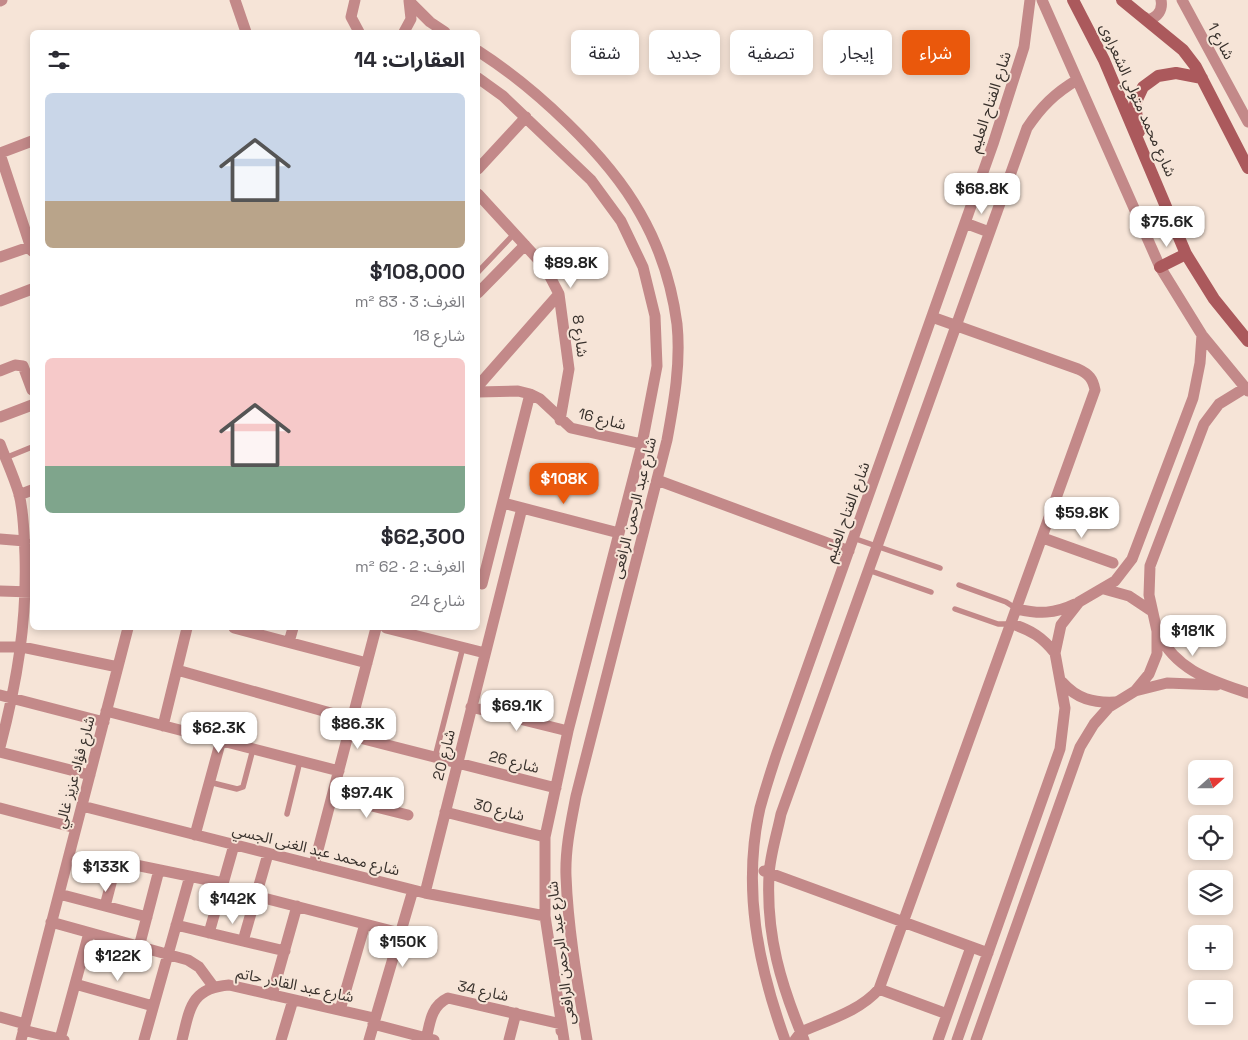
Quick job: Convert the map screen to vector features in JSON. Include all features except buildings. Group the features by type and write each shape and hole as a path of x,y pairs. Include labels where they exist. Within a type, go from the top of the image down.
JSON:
{"street":[{"path":"235,0 245,30"},
{"path":"355,0 351,17 358,30"},
{"name":"شارع الفتاح العليم","path":"785,1040 770,998 759,955 753,911 752,867 760,809 777,753 1016,76 1024,47 1030,0"},
{"path":"1042,0 1160,267 1202,335 1246,389 1219,404 1204,424 1154,552 1148,580 1150,610 1157,631 1175,659 1188,669 1248,693"},
{"name":"شارع محمد متولي الشعراوى","path":"1074,0 1092,33 1186,254 1214,299 1248,341"},
{"name":"شارع محمد متولي الشعراوى","path":"1122,0 1184,50 1202,78 1248,168"},
{"path":"1144,17 1148,20 1157,16 1162,7 1161,0"},
{"name":"شارع 1","path":"1182,0 1248,122"},
{"path":"405,30 411,19 408,1"},
{"path":"408,1 430,22 442,30"},
{"name":"شارع عبد الرحمن الرافعى","path":"480,53 520,80 544,101 607,165 640,213 664,266 677,324 678,382 668,440 580,780 568,835 566,875 569,915 587,1040"},
{"path":"1143,152 1135,104 1143,87 1158,76 1176,73 1202,78"},
{"name":"شارع عبد الرحمن الرافعى","path":"480,79 503,96 591,180 621,221 643,267 655,316 657,366 642,444 568,731 546,837 545,916 563,1040"},
{"path":"932,317 956,326 1078,369 1087,373 1093,381 1095,390 905,923 879,989 871,998 859,1006 800,1037 781,981 770,927 769,873 781,814 956,326 1026,128 1040,109 1057,92 1077,80"},
{"path":"480,167 526,117"},
{"path":"30,142 0,154 30,242"},
{"name":"شارع 8","path":"480,196 545,268 559,294 568,369 560,420"},
{"path":"965,223 989,232"},
{"path":"480,291 525,245"},
{"path":"0,258 30,249"},
{"path":"1160,267 1186,254"},
{"path":"0,301 30,290"},
{"path":"480,384 559,294"},
{"path":"1017,609 1038,614 1059,612 1104,589 1124,570 1138,546 1193,398 1200,363 1202,335"},
{"path":"0,371 16,364 23,366 30,385"},
{"path":"480,392 518,391 530,394 503,503 480,583 501,589"},
{"name":"شارع 16","path":"530,394 540,399 560,420 572,428 642,444"},
{"path":"0,417 30,406"},
{"path":"0,444 19,495 29,592 22,648 0,747"},
{"path":"657,480 849,551"},
{"path":"19,495 30,491"},
{"path":"503,503 619,532"},
{"name":"شارع 20","path":"425,893 522,508"},
{"path":"1043,538 1113,563"},
{"path":"0,539 24,540"},
{"path":"1104,589 1129,596 1150,610"},
{"path":"0,591 29,592"},
{"path":"971,947 939,1036 960,1039 988,953 1060,749 1065,722 1061,680 1055,653 1061,625 1078,602"},
{"path":"1012,624 1029,629 1044,639 1055,653"},
{"name":"شارع فؤاد عزيز غالي","path":"23,1031 127,630"},
{"path":"162,726 187,630"},
{"path":"242,630 367,663"},
{"path":"289,642 292,630"},
{"path":"314,865 375,630"},
{"path":"394,630 485,653"},
{"path":"1135,691 1149,674 1157,654 1157,631"},
{"path":"0,647 22,648 118,667"},
{"path":"177,670 352,719"},
{"path":"1061,680 1071,692 1085,700 1100,703 1115,702"},
{"path":"976,1040 1080,747 1094,724 1115,702 1135,691 1168,683 1225,685"},
{"path":"0,695 105,717 162,726 339,770"},
{"path":"472,707 568,731"},
{"name":"شارع 26","path":"348,735 556,788"},
{"path":"195,835 220,740"},
{"path":"0,752 90,775"},
{"path":"559,775 580,780"},
{"path":"332,796 408,815"},
{"name":"شارع محمد عبد الغنى الجسي","path":"82,806 425,893 545,916"},
{"path":"0,808 76,828"},
{"name":"شارع 30","path":"445,812 546,837"},
{"path":"209,933 234,845"},
{"path":"243,941 268,854"},
{"path":"105,906 117,864 124,863 223,883"},
{"path":"752,867 988,953"},
{"path":"139,946 159,870"},
{"path":"144,1040 190,876"},
{"path":"369,1040 413,890"},
{"path":"59,894 147,917"},
{"path":"256,896 400,933"},
{"path":"272,995 297,906"},
{"path":"51,922 188,960 199,967 212,986 199,995 190,1009 184,1040"},
{"path":"340,1010 365,924"},
{"path":"176,925 285,951"},
{"path":"0,1017 23,1031 62,1039 89,932"},
{"path":"75,984 153,1006"},
{"name":"شارع عبد القادر حاتم","path":"212,986 229,985 340,1010 429,1039"},
{"path":"879,989 947,1014"},
{"name":"شارع 34","path":"429,1039 432,1013 438,1003 448,998 561,1024"},
{"path":"281,1040 293,1000"},
{"path":"509,1040 516,1013"}],"lane":[{"path":"480,270 514,234"},
{"path":"5,458 30,448"},
{"path":"854,538 940,568"},
{"path":"868,570 930,592"},
{"path":"959,585 1006,602 1017,609"},
{"path":"955,609 998,624 1012,624"},
{"path":"435,757 463,647"},
{"path":"210,782 237,788 243,787 253,749"},
{"path":"286,814 300,761"}]}
